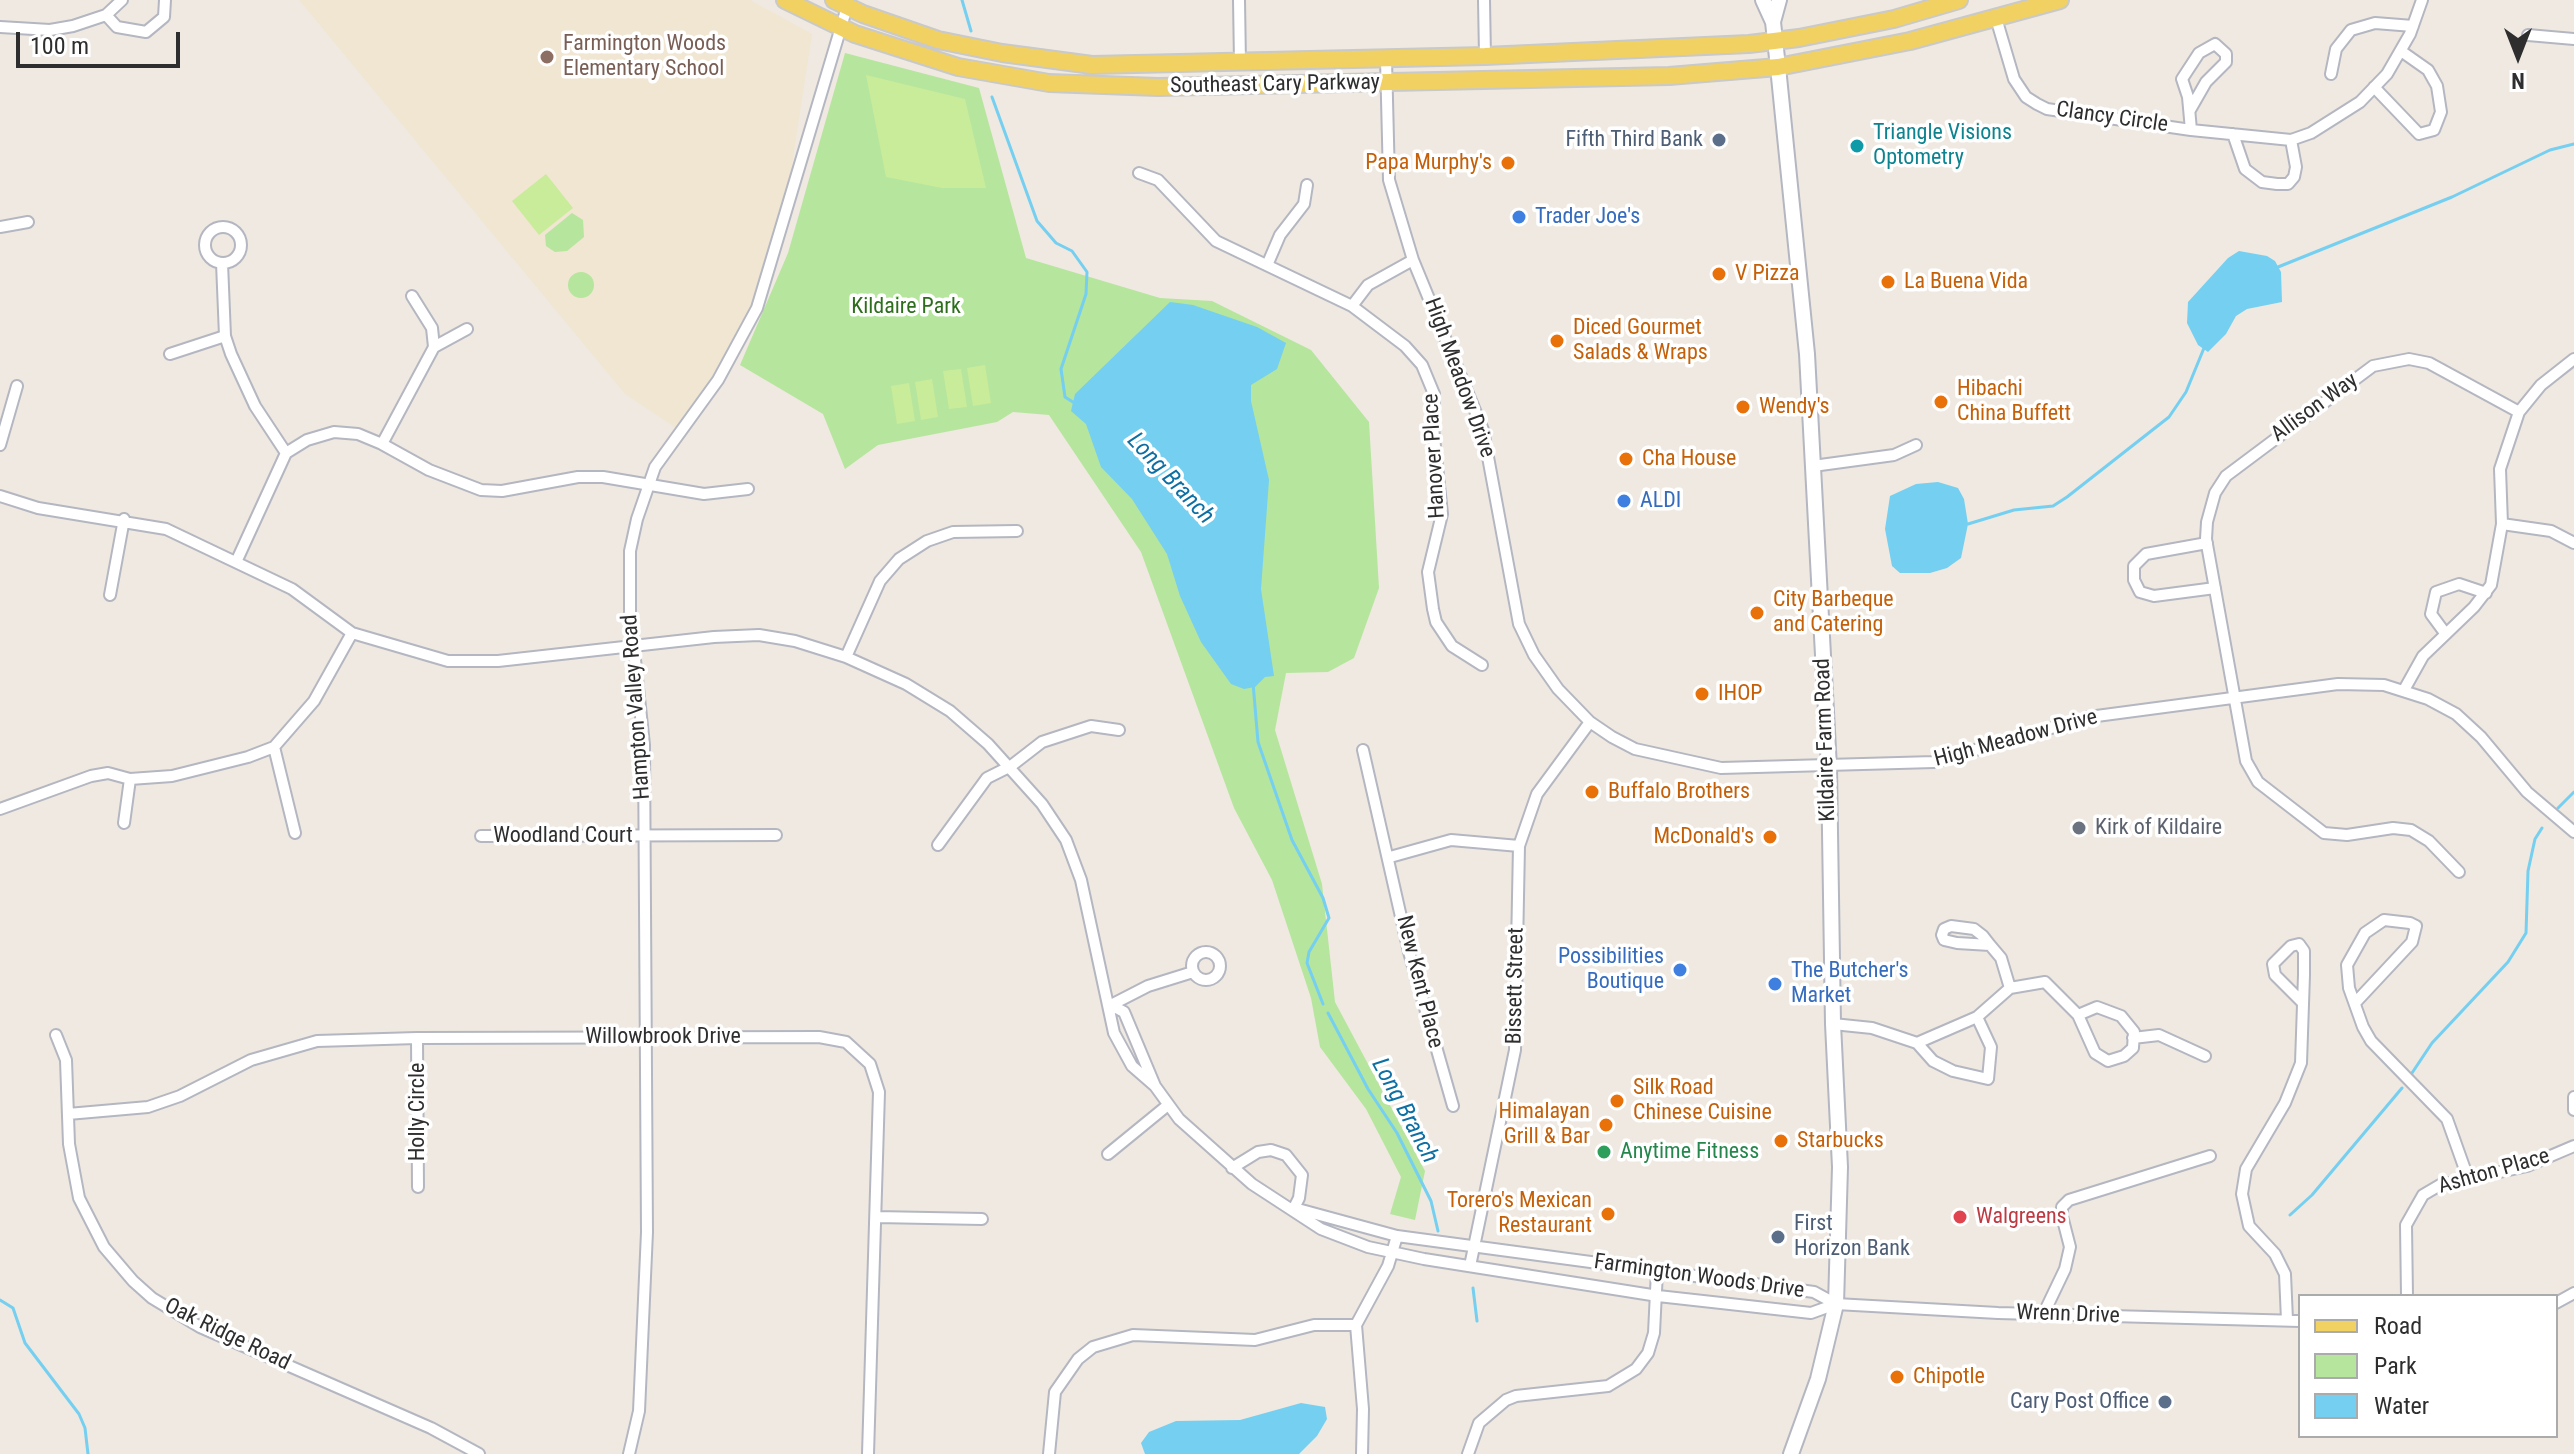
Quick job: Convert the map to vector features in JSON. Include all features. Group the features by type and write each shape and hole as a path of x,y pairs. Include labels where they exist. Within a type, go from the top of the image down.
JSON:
{"main road":[{"name":"Southeast Cary Parkway","path":"785,0 840,27 904,52 958,67 1049,83 1144,87 1669,76 1778,67 1910,41 2060,0"},
{"name":"Kildaire Farm Road","path":"1763,0 1773,22 1797,242 1813,466 1829,768 1833,1024 1841,1213 1836,1304 1818,1379 1791,1454"},
{"name":"Kildaire Farm Road","path":"1773,22 1779,0"},
{"name":"Southeast Cary Parkway","path":"840,3 938,40 1044,60 1092,65 1485,56 1775,42 1894,19 1959,0"}],"street":[{"path":"0,27 55,29 106,15 122,0"},
{"path":"106,15 117,27 146,32 164,17 165,0"},
{"path":"1239,0 1240,63"},
{"path":"1484,0 1485,56"},
{"name":"Clancy Circle","path":"1996,18 2014,79 2026,97 2047,109 2191,130 2291,140 2334,121 2374,87 2401,51 2422,0"},
{"name":"Hampton Valley Road","path":"629,1454 640,1402 647,1232 644,735 634,647 630,551 647,485 679,430 718,380 757,308 840,27 840,3"},
{"path":"2331,74 2336,49 2351,30 2375,23 2413,26"},
{"path":"2528,35 2574,39"},
{"name":"Clancy Circle","path":"2190,110 2206,82 2226,62 2226,54 2215,44 2199,53 2182,79 2190,110 2191,130"},
{"path":"2374,87 2419,134 2434,130 2441,112 2437,86 2428,70 2401,51"},
{"name":"High Meadow Drive","path":"1386,59 1389,180 1413,260 1483,430 1519,624 1546,673 1590,722 1635,749 1686,763 1752,770 1829,768 1946,760 2089,717 2360,683 2404,690 2456,714 2481,737 2527,792 2574,832"},
{"path":"2233,134 2245,169 2262,182 2277,184 2288,184 2294,177 2296,167 2291,140"},
{"name":"Hanover Place","path":"1139,173 1158,180 1216,241 1268,263 1352,306 1405,346 1428,374 1434,394 1433,427 1442,514 1428,572 1430,595 1436,622 1452,646 1482,665"},
{"path":"1268,263 1280,235 1304,204 1307,185"},
{"path":"0,227 28,222"},
{"path":"1352,306 1368,285 1413,260"},
{"path":"222,263 225,336 255,406 286,453"},
{"path":"412,296 432,328 434,347"},
{"path":"382,444 434,347 467,329"},
{"path":"170,354 225,336"},
{"name":"Allison Way","path":"2459,872 2429,841 2411,830 2393,828 2336,835 2324,833 2304,821 2251,773 2246,761 2207,543 2209,509 2226,476 2373,366 2409,359 2429,363 2519,412"},
{"path":"2404,690 2414,668 2486,593 2496,572 2502,524 2500,469 2519,412 2541,385 2574,359"},
{"path":"0,445 17,386"},
{"path":"237,560 286,453 307,440 334,432 358,434 429,470 481,490 502,491 578,477 603,477 704,494 748,489"},
{"path":"1813,466 1868,460 1916,445"},
{"name":"Farmington Woods Drive","path":"0,496 38,508 124,519 166,529 237,560 292,589 352,633 427,655 464,662 759,635 795,641 846,657 935,701 1011,766 1042,804 1072,852 1111,1005 1114,1033 1140,1076 1155,1086"},
{"path":"110,595 124,519"},
{"path":"2502,524 2551,531 2574,543"},
{"path":"846,657 880,581 899,559 927,541 953,532 1017,531"},
{"path":"2207,543 2146,554 2134,566 2134,580 2140,592 2154,596 2215,588"},
{"path":"2445,633 2431,614 2436,592 2459,584 2486,593"},
{"path":"0,809 91,776 108,773 130,779 204,769 274,747 314,701 352,633"},
{"name":"Bissett Street","path":"1470,1266 1515,1050 1519,846 1537,794 1590,722"},
{"path":"938,845 987,778 1011,766 1042,742 1062,732 1091,726 1119,730"},
{"path":"274,747 295,833"},
{"name":"New Kent Place","path":"1363,750 1390,857 1409,952 1453,1106"},
{"path":"124,823 130,779"},
{"name":"Woodland Court","path":"481,836 776,835"},
{"path":"1390,857 1451,840 1519,846"},
{"path":"2355,1003 2412,942 2416,926 2400,920 2384,920 2365,933 2347,965 2355,1003 2363,1027 2381,1054 2447,1119 2468,1178"},
{"path":"2287,1320 2285,1274 2275,1254 2249,1226 2243,1212 2243,1180 2296,1080 2301,1063 2303,1003 2304,951 2299,944 2291,946 2273,964 2275,975 2303,1003"},
{"path":"1990,945 2001,958 2010,988"},
{"path":"1111,1005 1148,986 1193,972"},
{"path":"1917,1043 1977,1017 2010,988 2045,982 2078,1015 2095,1053 2108,1061 2124,1056 2133,1048 2134,1032 2121,1016 2097,1007 2078,1015"},
{"name":"Farmington Woods Drive","path":"1111,1005 1124,1012 1155,1086 1168,1105 1232,1168 1321,1229 1393,1253 1658,1296 1811,1313 1836,1304"},
{"path":"1833,1024 1872,1028 1917,1043 1933,1061 1953,1071 1988,1079 1991,1047 1977,1017"},
{"name":"Oak Ridge Road","path":"56,1035 66,1060 74,1178 86,1214 116,1263 152,1298 200,1327 431,1428 479,1454"},
{"path":"2133,1038 2159,1035 2205,1056"},
{"name":"Holly Circle","path":"417,1038 418,1187"},
{"name":"Willowbrook Drive","path":"68,1114 148,1107 180,1096 251,1060 297,1046 337,1040 834,1038 856,1049 870,1064 879,1092 868,1454"},
{"path":"2574,1097 2574,1110"},
{"path":"1108,1154 1168,1105"},
{"name":"Ashton Place","path":"2407,1294 2409,1216 2432,1188 2527,1166 2574,1146"},
{"path":"1232,1168 1258,1152 1271,1150 1286,1155 1302,1175 1299,1198 1294,1208"},
{"path":"2043,1315 2065,1269 2070,1247 2062,1216 2069,1200 2210,1156"},
{"name":"Farmington Woods Drive","path":"1294,1208 1397,1236 1814,1292 1836,1304"},
{"path":"876,1217 982,1219"},
{"path":"1362,1454 1363,1409 1356,1325 1393,1253 1397,1236"},
{"path":"1468,1454 1479,1423 1506,1400 1516,1396 1608,1386 1636,1369 1648,1353 1654,1333 1657,1271"},
{"name":"Wrenn Drive","path":"1836,1304 2043,1315 2298,1321"},
{"path":"1049,1454 1055,1392 1078,1359 1093,1347 1133,1335 1255,1340 1314,1325 1356,1325"}],"shaded area":[{"path":"299,0 750,0 812,34 782,229 739,344 679,430 625,394"}],"green space":[{"name":"Kildaire Park","path":"845,53 979,88 1026,258 1160,298 1212,301 1311,350 1369,422 1379,588 1354,658 1328,672 1286,673 1275,730 1322,884 1335,1002 1425,1171 1415,1220 1390,1214 1401,1177 1366,1109 1320,1047 1311,998 1272,880 1234,808 1141,552 1049,415 1013,412 997,422 878,445 845,469 823,414 740,365 788,253"},
{"path":"866,75 965,99 986,188 942,188 886,177"},
{"path":"546,174 573,208 539,235 512,201"},
{"path":"572,213 583,220 584,237 567,251 555,252 546,246 545,235"},
{"path":"581,272 590,276 594,285 590,294 581,298 572,294 568,285 572,276"},
{"path":"985,365 991,403 973,406 967,368"},
{"path":"961,369 967,407 949,409 943,371"},
{"path":"932,379 938,417 921,420 915,382"},
{"path":"909,383 915,421 897,424 891,386"}],"water":[{"path":"2239,251 2267,256 2275,261 2281,272 2282,302 2247,309 2236,316 2226,334 2208,352 2198,345 2187,323 2188,302 2228,258"},
{"path":"1170,302 1193,305 1257,327 1286,343 1277,369 1251,385 1251,401 1269,480 1261,589 1274,676 1265,677 1255,687 1244,689 1231,684 1201,642 1180,596 1167,554 1132,499 1101,467 1086,424 1071,411 1075,394"},
{"path":"1938,482 1958,488 1964,499 1968,524 1961,558 1947,568 1930,573 1900,573 1892,566 1885,529 1890,496 1916,484"},
{"path":"1301,1403 1325,1407 1327,1419 1317,1436 1299,1454 1145,1454 1141,1443 1149,1432 1176,1421 1240,1420"}],"waterway":[{"name":"Long Branch","path":"962,0 971,31"},
{"name":"Long Branch","path":"992,97 1037,221 1056,243 1072,251 1087,272 1086,294 1061,369 1065,397 1076,404"},
{"path":"2278,267 2452,197 2550,150 2574,144"},
{"path":"1968,524 2014,510 2053,506 2067,497 2169,417 2186,392 2204,348"},
{"name":"Long Branch","path":"1253,683 1258,742 1292,840 1323,898 1329,918 1309,952 1307,963 1323,1004"},
{"path":"2558,808 2574,792"},
{"path":"2412,1073 2432,1043 2508,962 2526,933 2528,871 2535,839 2542,828"},
{"name":"Long Branch","path":"1328,1013 1368,1089 1397,1133 1431,1201 1438,1231"},
{"path":"2290,1215 2312,1195 2402,1088"},
{"name":"Long Branch","path":"1473,1288 1477,1321"},
{"path":"0,1300 13,1308 25,1343 79,1414 85,1428 88,1454"}],"place":[{"name":"Farmington Woods Elementary School","path":"547,57"},
{"name":"Fifth Third Bank","path":"1719,140"},
{"name":"Triangle Visions Optometry","path":"1857,146"},
{"name":"Papa Murphy's","path":"1508,163"},
{"name":"Trader Joe's","path":"1519,217"},
{"name":"V Pizza","path":"1719,274"},
{"name":"La Buena Vida","path":"1888,282"},
{"name":"Diced Gourmet Salads & Wraps","path":"1557,341"},
{"name":"Hibachi China Buffett","path":"1941,402"},
{"name":"Wendy's","path":"1743,407"},
{"name":"Cha House","path":"1626,459"},
{"name":"ALDI","path":"1624,501"},
{"name":"City Barbeque and Catering","path":"1757,613"},
{"name":"IHOP","path":"1702,694"},
{"name":"Buffalo Brothers","path":"1592,792"},
{"name":"Kirk of Kildaire","path":"2079,828"},
{"name":"McDonald's","path":"1770,837"},
{"name":"Possibilities Boutique","path":"1680,970"},
{"name":"The Butcher's Market","path":"1775,984"},
{"name":"Silk Road Chinese Cuisine","path":"1617,1101"},
{"name":"Himalayan Grill & Bar","path":"1606,1125"},
{"name":"Starbucks","path":"1781,1141"},
{"name":"Anytime Fitness","path":"1604,1152"},
{"name":"Torero's Mexican Restaurant","path":"1608,1214"},
{"name":"Walgreens","path":"1960,1217"},
{"name":"First Horizon Bank","path":"1778,1237"},
{"name":"Chipotle","path":"1897,1377"},
{"name":"Cary Post Office","path":"2165,1402"}]}
